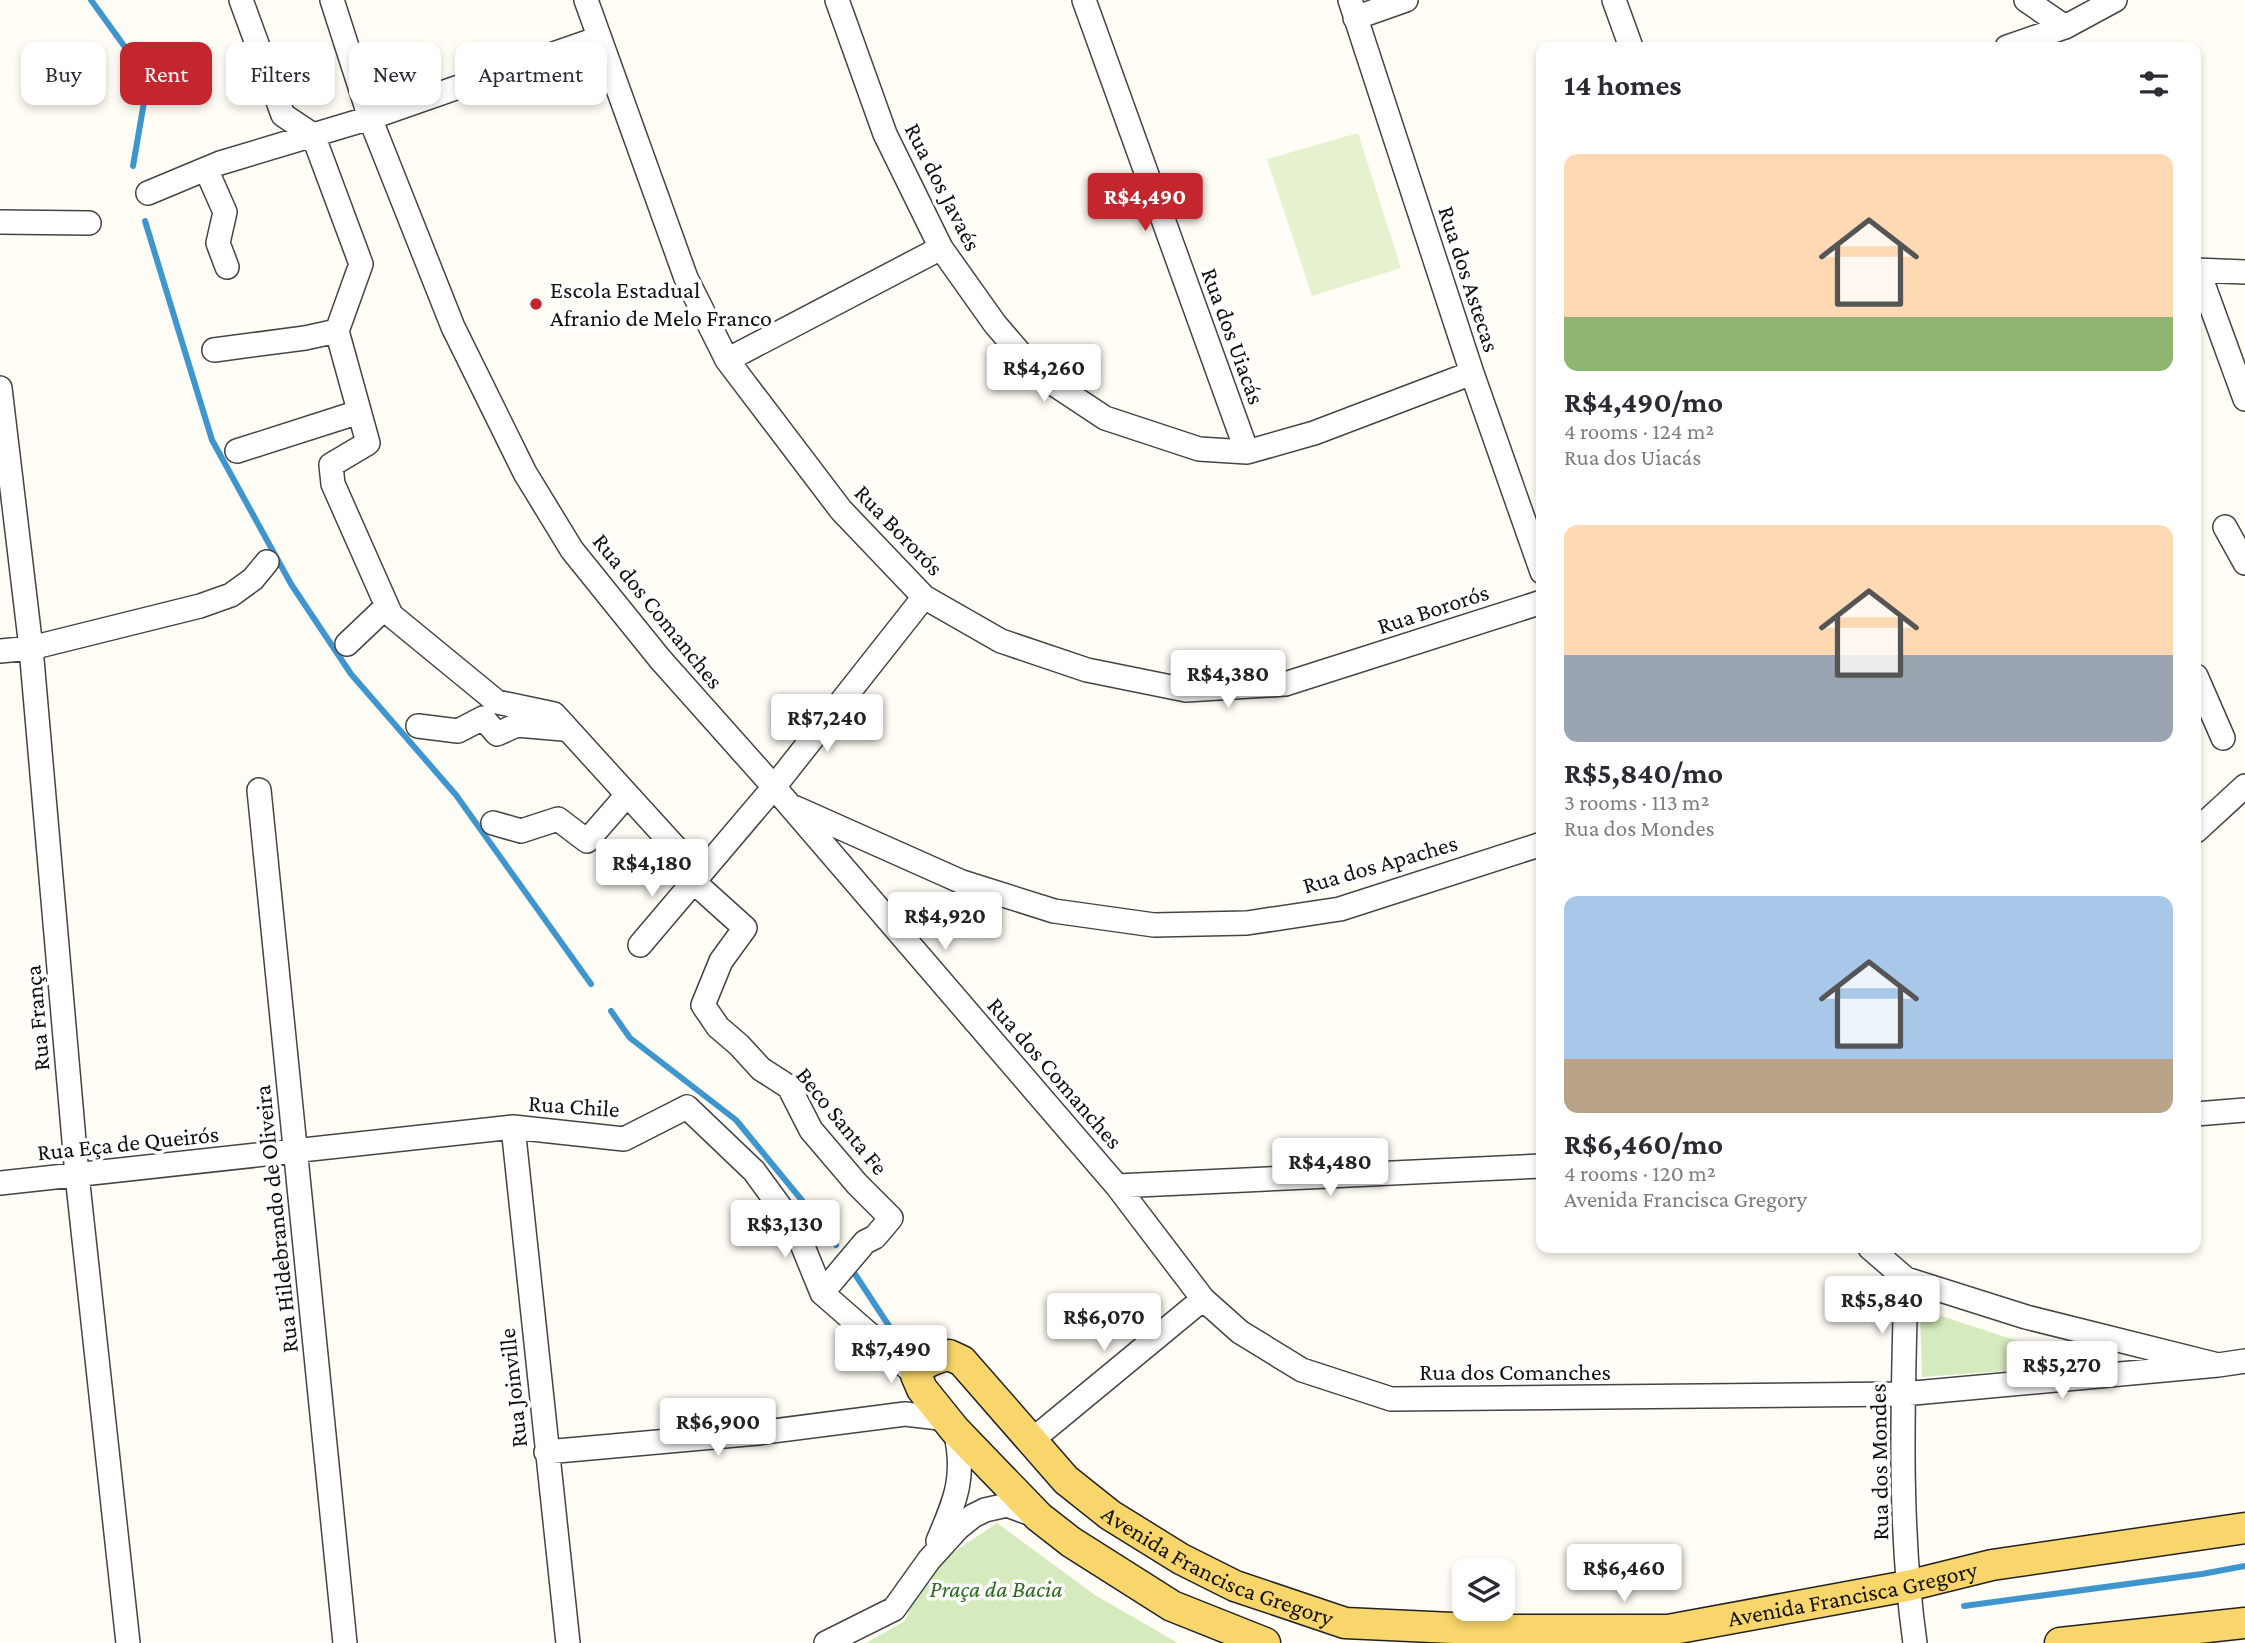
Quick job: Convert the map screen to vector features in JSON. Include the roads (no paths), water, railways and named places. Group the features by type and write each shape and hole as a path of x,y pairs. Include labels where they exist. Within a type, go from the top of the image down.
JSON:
{"main road":[{"name":"Avenida Francisca Gregory","path":"1265,1643 1172,1606 1071,1542 1039,1517 952,1424 919,1382 918,1368 938,1357 949,1355 962,1361 1066,1480 1110,1515 1181,1559 1235,1586 1345,1623 1496,1630 1668,1630 1907,1587 1992,1565 2245,1528"},
{"path":"2060,1643 2245,1623"}],"street":[{"path":"241,0 283,115 313,135 362,264 337,331 368,443 331,465 333,484 391,615 498,702 554,714 685,858 695,883"},
{"name":"Rua dos Comanches","path":"332,0 370,118 453,327 525,473 581,561 660,659 790,805 1117,1186 1203,1299 1240,1332 1302,1370 1391,1399 1903,1394 2218,1365"},
{"name":"Rua Bororós","path":"586,0 686,278 727,360 841,510 924,597 1002,641 1087,670 1186,690 1285,684 1536,603"},
{"name":"Rua dos Javaés","path":"837,0 885,134 941,248 995,324 1037,373 1105,418 1199,449 1247,452 1314,433 1472,373"},
{"name":"Rua dos Uiacás","path":"1084,0 1247,452"},
{"path":"1352,9 1406,0"},
{"path":"1614,0 1630,42"},
{"path":"2026,0 2065,27"},
{"path":"2022,42 2065,27 2115,0"},
{"name":"Rua dos Astecas","path":"1352,9 1472,373 1536,555"},
{"path":"148,193 220,163 370,118 599,38"},
{"path":"206,169 225,212 218,243 227,267"},
{"path":"0,222 89,223"},
{"path":"727,360 941,248"},
{"path":"2201,270 2245,272"},
{"path":"2201,281 2245,399"},
{"path":"214,350 337,331"},
{"name":"Rua França","path":"0,388 31,648 77,1175 128,1643"},
{"path":"237,451 359,412"},
{"path":"2225,527 2245,563"},
{"path":"0,651 31,648 231,596 253,579 267,562"},
{"path":"640,945 774,787 924,597"},
{"path":"347,644 387,606"},
{"path":"2201,687 2223,738"},
{"path":"418,726 458,731 483,718 496,734 517,724 566,729"},
{"path":"2201,826 2245,786"},
{"name":"Rua Hildebrando de Oliveira","path":"259,790 345,1643"},
{"path":"493,823 521,831 558,819 587,841 627,794"},
{"name":"Rua dos Apaches","path":"790,805 962,882 1054,911 1154,925 1247,923 1340,909 1536,846"},
{"name":"Beco Santa Fe","path":"695,883 745,928 721,961 703,1005 718,1027 761,1069 789,1087 811,1130 857,1184 891,1218 875,1237 865,1242 822,1293"},
{"name":"Rua Chile","path":"513,1127 624,1139 687,1107 754,1171 795,1227 822,1293 919,1382"},
{"path":"2201,1113 2243,1109"},
{"name":"Rua Eça de Queirós","path":"0,1183 513,1127"},
{"name":"Rua Joinville","path":"513,1127 568,1643"},
{"path":"1117,1186 1536,1166"},
{"path":"1876,1253 1906,1279 2026,1317 2218,1365 2245,1361"},
{"name":"Rua dos Mondes","path":"1906,1279 1903,1394 1907,1587 1915,1643"},
{"path":"1031,1441 1203,1299"},
{"path":"884,1416 919,1382"},
{"path":"546,1452 758,1433 905,1414 952,1424 960,1452 961,1472 951,1510 929,1560"},
{"path":"826,1643 894,1609 929,1560 958,1528 973,1516 1007,1505 1039,1517"}],"waterway":[{"path":"91,0 148,79 133,166"},
{"path":"145,221 212,440 291,584 351,674 456,795 591,984"},
{"path":"611,1011 630,1038 736,1120 836,1245"},
{"path":"853,1271 891,1329 906,1345"},
{"path":"1964,1606 2245,1566"}],"place":[{"name":"Escola Estadual Afranio de Melo Franco","path":"536,304"}],"park label":[{"name":"Praça da Bacia","path":"996,1589"}]}
